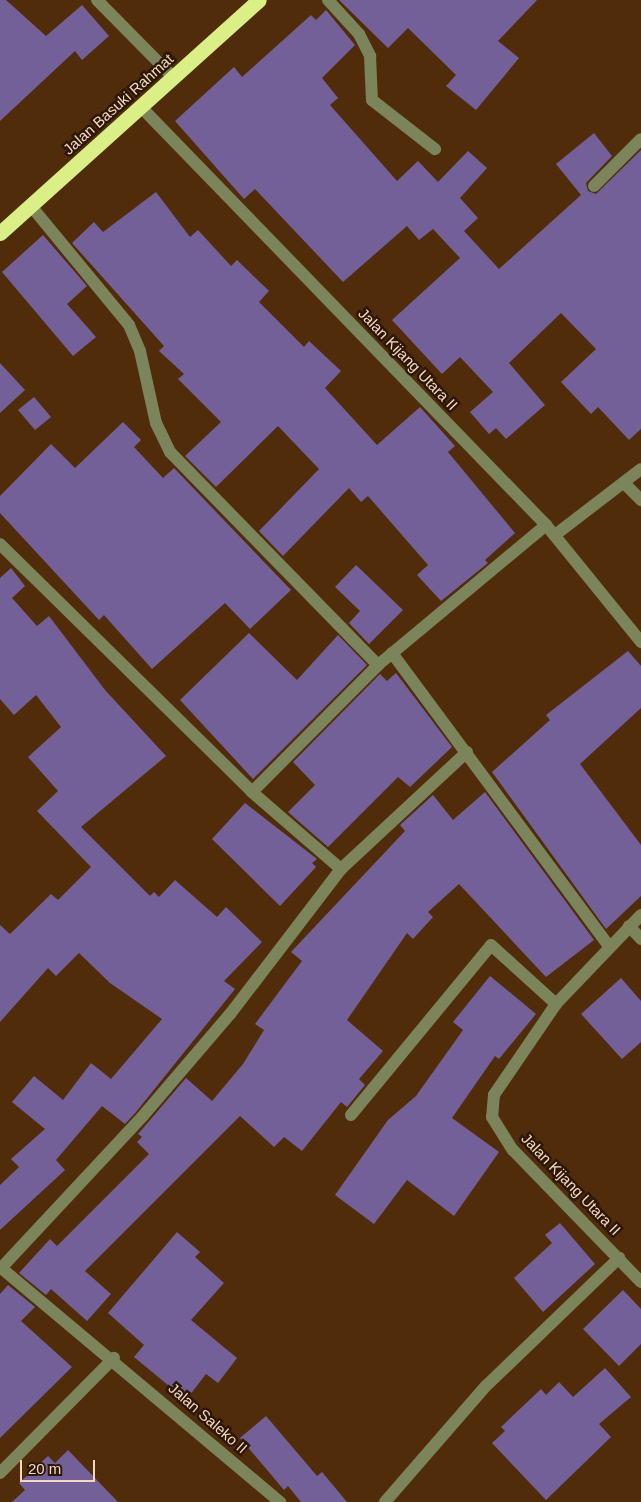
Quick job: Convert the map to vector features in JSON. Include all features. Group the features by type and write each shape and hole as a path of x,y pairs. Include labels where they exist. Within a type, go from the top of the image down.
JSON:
{"highway":[{"name":"Jalan Basuki Rahmat","path":"0,233 259,0"}],"street":[{"path":"97,0 172,77"},
{"path":"328,0 359,34 370,56 372,100 436,149"},
{"name":"Jalan Kijang Utara II","path":"141,107 546,525 641,642"},
{"path":"594,186 641,139"},
{"path":"30,206 129,325 156,423 170,452 378,665"},
{"path":"555,535 625,484 641,469"},
{"path":"625,484 641,500"},
{"path":"252,792 378,665 546,525"},
{"path":"0,544 252,792 342,869"},
{"path":"392,653 609,946"},
{"path":"0,1267 212,1036 342,869 467,752"},
{"name":"Jalan Kijang Utara II","path":"641,915 609,946 556,1004 494,1095 492,1117 514,1150 641,1282"},
{"path":"629,926 641,939"},
{"path":"351,1115 491,945 556,1004"},
{"path":"385,1502 486,1386 619,1258"},
{"name":"Jalan Saleko II","path":"0,1267 114,1358 280,1502"},
{"path":"0,1473 114,1358"}],"building":[{"path":"0,0 6,0 46,36 82,5 109,36 82,60 75,51 0,121"},
{"path":"339,0 537,0 498,41 519,58 476,110 446,86 456,75 408,28 388,48"},
{"path":"326,10 355,45 322,78 338,98 330,105 397,181 418,161 438,182 468,151 487,168 460,198 478,218 464,231 499,269 581,195 556,164 594,133 612,156 586,183 588,191 596,194 641,150 641,429 629,440 598,407 591,414 561,382 596,349 561,313 509,363 545,405 506,439 496,428 489,434 470,412 493,392 460,357 442,374 392,320 460,258 433,229 419,240 407,226 343,282 255,189 244,199 175,121 234,67 242,77 311,15 316,20"},
{"path":"156,192 190,237 198,230 231,266 237,260 269,291 259,302 304,347 309,341 341,371 325,388 377,445 420,407 455,446 448,452 515,533 485,560 488,563 441,601 417,575 428,565 368,496 361,502 349,488 283,556 259,531 319,469 278,426 216,487 185,456 221,422 178,379 184,374 159,351 164,346 72,243 94,222 103,232"},
{"path":"43,235 87,286 67,304 96,337 73,356 2,272"},
{"path":"0,363 25,390 0,413"},
{"path":"34,397 51,417 35,430 18,410"},
{"path":"123,422 141,440 134,447 163,478 174,468 291,590 250,629 225,603 152,669 104,615 99,620 0,513 0,496 51,444 75,468"},
{"path":"356,565 403,610 369,644 349,623 360,611 335,587"},
{"path":"11,568 25,586 12,598 37,626 49,616 105,690 166,756 81,827 150,896 154,892 159,897 175,880 217,917 226,907 262,942 224,981 235,989 136,1112 125,1124 102,1106 56,1160 65,1170 0,1230 0,1185 19,1167 11,1159 45,1129 12,1102 34,1076 63,1100 91,1063 111,1079 162,1019 110,983 79,953 56,976 48,968 0,1022 0,925 10,934 51,894 58,900 91,867 37,811 58,791 28,757 61,727 36,695 14,715 0,699 0,578"},
{"path":"249,633 297,680 338,635 367,665 253,779 180,700"},
{"path":"628,651 641,666 641,708 580,764 641,845 641,896 606,929 492,772 550,720 546,715"},
{"path":"396,673 452,747 410,787 398,777 328,847 288,812 315,785 293,762 380,674 387,681"},
{"path":"485,792 594,940 546,977 459,884 428,912 433,917 413,939 407,933 347,1020 383,1051 359,1079 365,1085 347,1107 341,1102 302,1151 284,1137 274,1147 240,1116 85,1271 111,1294 87,1321 51,1289 46,1295 19,1273 50,1239 57,1246 149,1154 137,1142 142,1137 138,1134 186,1078 212,1101 243,1064 264,1030 255,1024 302,961 291,952 405,831 400,825 433,795 453,820"},
{"path":"245,803 317,859 312,863 316,867 280,906 212,839"},
{"path":"490,976 536,1014 499,1059 495,1056 452,1118 499,1152 454,1216 407,1180 374,1224 335,1195 388,1120 416,1096 463,1030 453,1022"},
{"path":"621,978 641,1001 641,1042 622,1059 581,1014"},
{"path":"560,1223 595,1264 543,1312 514,1278 552,1243 545,1235"},
{"path":"177,1232 200,1252 195,1257 224,1283 191,1320 237,1358 218,1383 206,1374 186,1400 134,1357 144,1345 108,1313"},
{"path":"8,1285 35,1307 21,1321 72,1367 0,1438 0,1294"},
{"path":"623,1290 641,1309 641,1344 619,1366 583,1329"},
{"path":"605,1368 631,1397 599,1424 611,1437 546,1500 492,1443 505,1431 501,1427 541,1389 546,1395 559,1382 573,1397"},
{"path":"266,1416 317,1476 322,1472 347,1502 301,1502 288,1486 284,1490 240,1438"},
{"path":"68,1450 118,1502 12,1502 25,1490 19,1483 48,1456 55,1463"}]}
